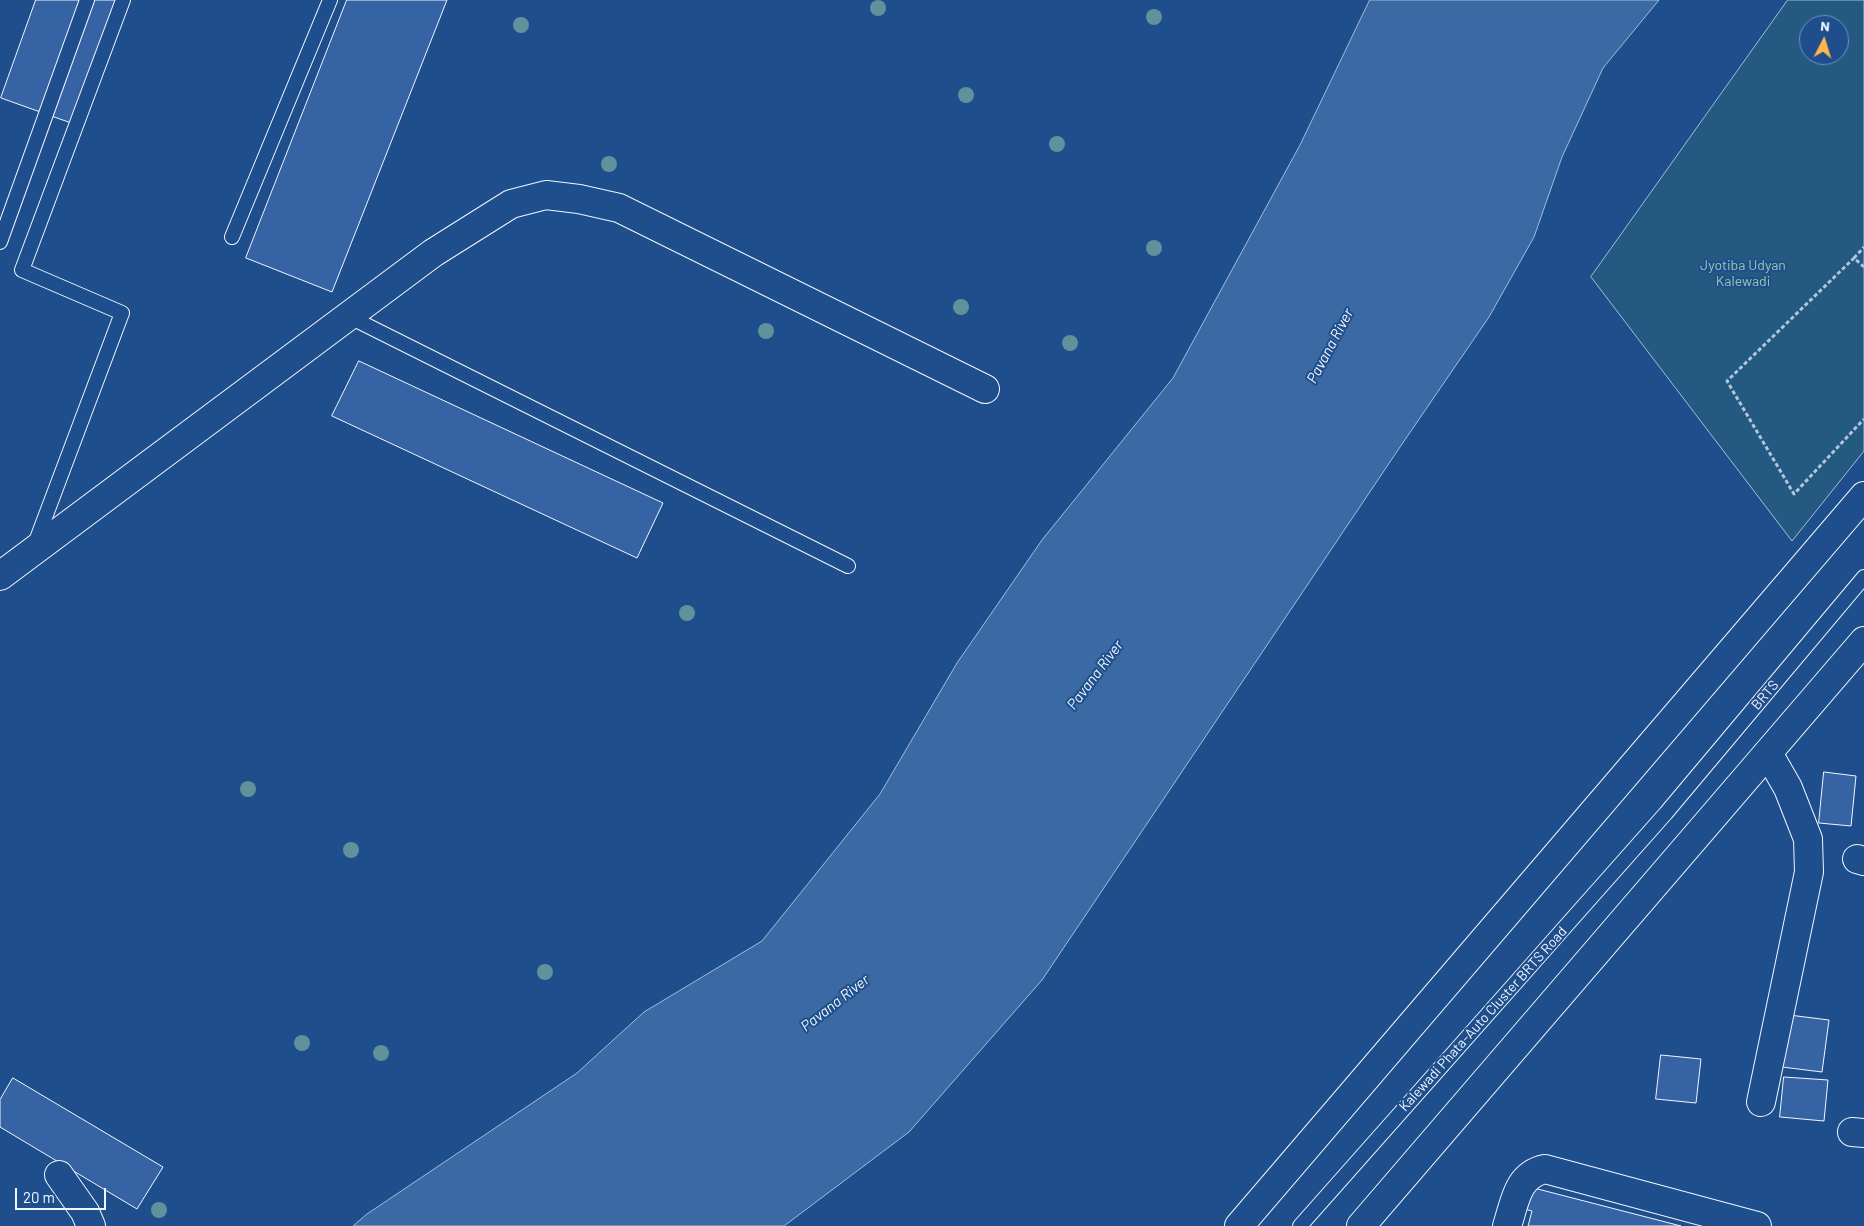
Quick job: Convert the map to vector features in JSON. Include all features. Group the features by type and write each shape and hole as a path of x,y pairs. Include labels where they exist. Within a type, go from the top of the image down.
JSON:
{"street":[{"path":"0,576 433,253 511,204 546,195 579,199 619,208 985,389"},
{"path":"1239,1226 1864,496"},
{"path":"1361,1226 1864,641"},
{"path":"1761,1102 1809,872 1808,839 1788,788 1768,753"},
{"path":"1506,1226 1520,1186 1527,1176 1545,1169 1757,1226"},
{"path":"59,1176 85,1212 91,1226"}],"lane":[{"path":"0,242 87,0"},
{"path":"33,552 122,313 22,270 123,0"},
{"path":"232,237 330,0"},
{"path":"348,316 848,566"},
{"name":"BRTS","path":"1666,813 1864,577"},
{"name":"Kalewadi Phata-Auto Cluster BRTS Road","path":"1300,1226 1666,813"}],"path":[{"path":"1864,247 1726,381 1794,494 1864,419"},
{"path":"1854,258 1864,266"}],"green space":[{"name":"Jyotiba Udyan Kalewadi","path":"1788,0 1864,0 1864,451 1792,541 1591,277"}],"water":[{"name":"Pavana River","path":"1370,0 1659,0 1603,68 1562,157 1534,237 1489,317 1042,980 909,1132 784,1226 353,1226 367,1214 577,1073 644,1012 762,941 880,794 957,663 1042,540 1173,378 1300,145"}],"building":[{"path":"36,0 118,0 74,124 1,98"},
{"path":"347,0 447,0 332,292 246,258"},
{"path":"359,361 663,503 637,558 332,416"},
{"path":"1824,772 1856,776 1851,826 1819,823"},
{"path":"1789,1015 1829,1020 1822,1072 1782,1067"},
{"path":"1661,1055 1701,1059 1696,1103 1656,1099"},
{"path":"1784,1077 1828,1080 1824,1121 1780,1117"},
{"path":"13,1078 163,1167 137,1209 0,1127 0,1100"},
{"path":"1526,1186 1681,1226 1528,1226 1532,1211 1521,1208"}]}
